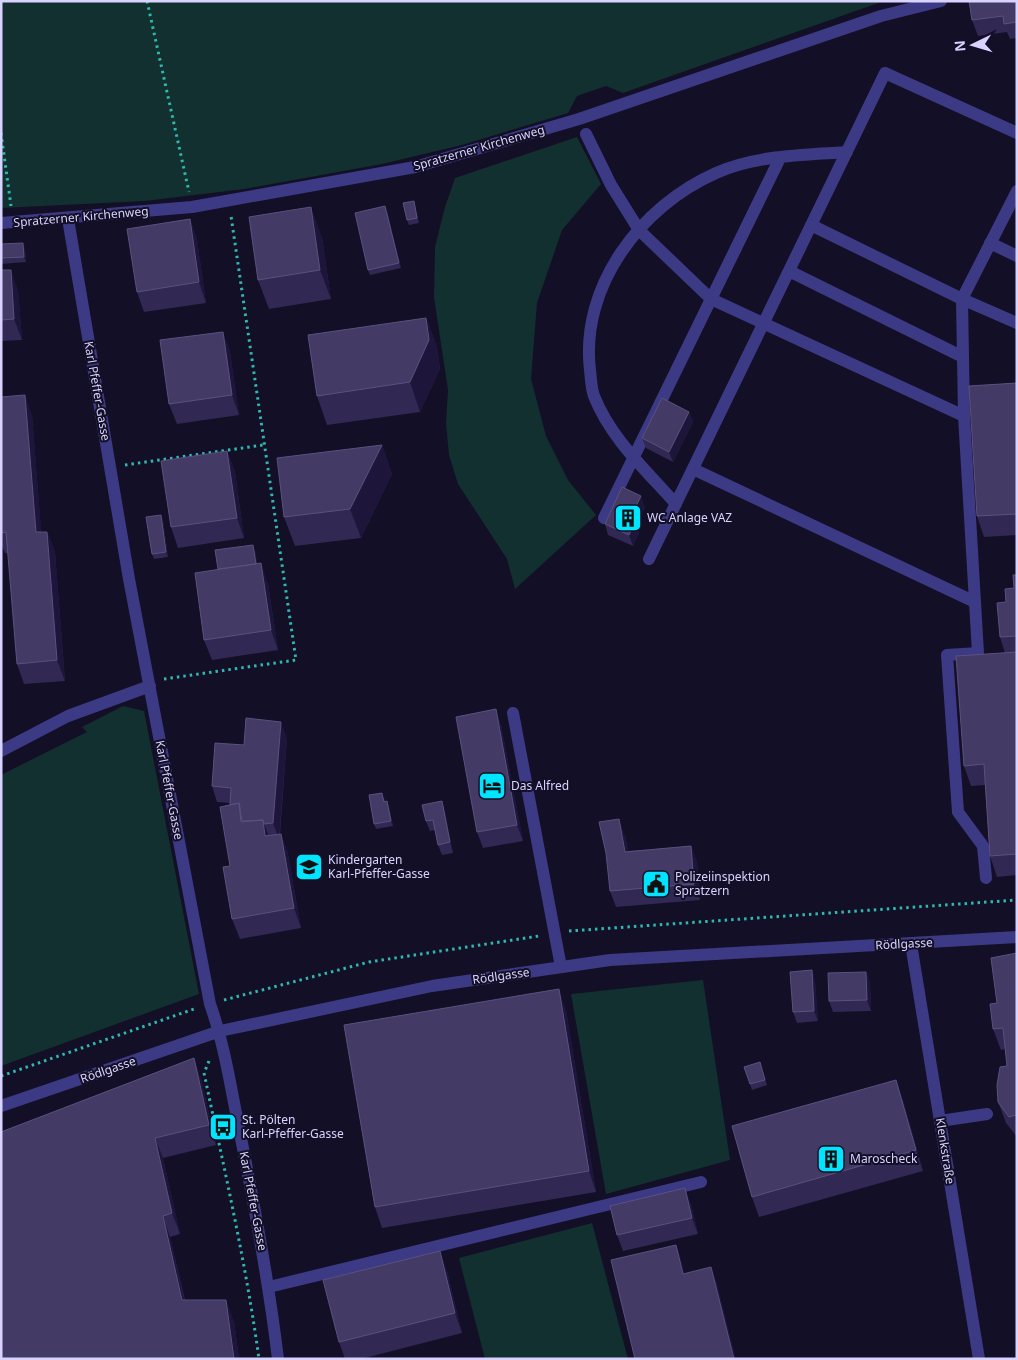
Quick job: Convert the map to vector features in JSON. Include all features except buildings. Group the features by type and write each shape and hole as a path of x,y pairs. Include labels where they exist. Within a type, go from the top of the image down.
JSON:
{"street":[{"name":"Spratzerner Kirchenweg","path":"7,222 68,219 192,207 415,168 578,118 881,16 941,1"},
{"path":"649,559 885,72 1017,133"},
{"path":"586,134 611,185 639,230 711,299 763,325 964,416"},
{"path":"676,504 608,426 593,394 588,353 591,320 604,279 639,230 650,218 686,190 717,172 757,161 847,152"},
{"path":"604,518 780,158"},
{"path":"986,878 984,846 958,812 947,656 978,654 964,416 968,394 963,357 962,299 1017,191"},
{"name":"Karl Pfeffer-Gasse","path":"68,219 109,467 210,1004 220,1031 269,1287 278,1359"},
{"path":"811,225 962,299 1017,323"},
{"path":"990,243 1017,256"},
{"path":"789,271 963,357"},
{"path":"693,469 975,602"},
{"path":"1,752 68,716 150,686"},
{"path":"513,713 561,967"},
{"name":"Rödlgasse","path":"1,1106 220,1031 432,986 610,960 1017,937"},
{"name":"Klenkstraße","path":"911,944 979,1359"},
{"path":"940,1121 987,1114"},
{"path":"269,1287 701,1182"}],"path":[{"path":"147,1 192,207"},
{"path":"1,133 10,188 7,222"},
{"path":"150,686 160,680 296,660 229,202"},
{"path":"109,467 264,445"},
{"path":"220,1031 204,1073 236,1225 259,1359"}],"green space":[{"path":"1,1 884,1 623,93 606,86 577,96 568,113 462,145 382,164 244,189 145,201 1,208"},
{"path":"577,137 601,184 562,230 537,303 531,379 546,436 568,480 596,515 515,589 507,559 458,484 449,455 446,423 448,390 434,297 435,247 445,207 455,178"},
{"path":"123,706 144,711 199,994 1,1066 1,775 87,732 82,727"},
{"path":"703,980 730,1160 606,1194 571,994"},
{"path":"592,1223 628,1359 485,1359 459,1258"}],"place":[{"name":"WC Anlage VAZ","path":"628,518"},
{"name":"Das Alfred","path":"492,786"},
{"name":"Kindergarten Karl-Pfeffer-Gasse","path":"309,867"},
{"name":"Polizeiinspektion Spratzern","path":"656,884"},
{"name":"St. Pölten Karl-Pfeffer-Gasse","path":"223,1127"},
{"name":"Maroscheck","path":"831,1159"}]}
